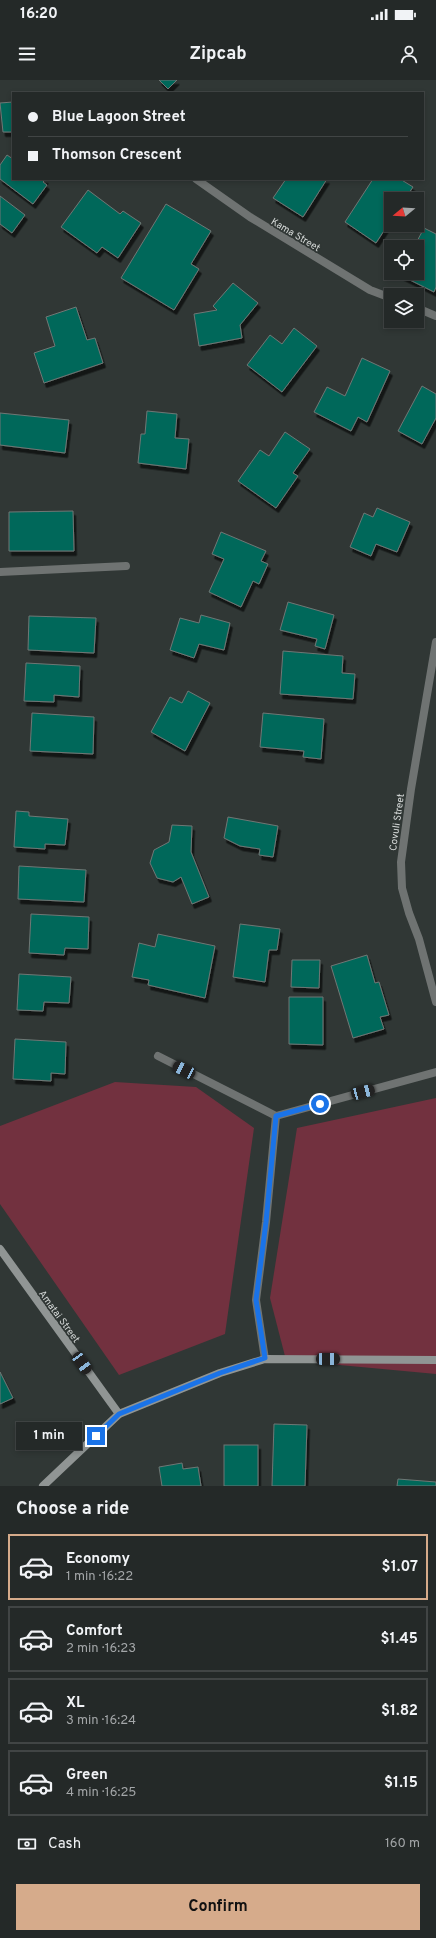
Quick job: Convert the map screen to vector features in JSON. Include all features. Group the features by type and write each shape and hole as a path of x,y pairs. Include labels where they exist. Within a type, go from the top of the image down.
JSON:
{"main road":[{"name":"Amatai Street","path":"0,1249 119,1414"},
{"path":"43,1486 119,1414 220,1373 265,1358 436,1360"}],"street":[{"name":"Kama Street","path":"197,180 257,221 370,290 384,295"},
{"path":"424,311 436,316"},
{"path":"0,572 126,566"},
{"name":"Covuli Street","path":"436,642 411,789 401,862 402,888 409,913 419,939 436,1002"},
{"path":"158,1056 276,1116 436,1072"},
{"path":"265,1358 256,1300 266,1222 276,1116"}],"shaded area":[{"path":"115,1082 196,1087 254,1128 225,1334 119,1375 0,1204 0,1126"},
{"path":"436,1098 436,1374 286,1360 270,1298 297,1128"}],"building":[{"path":"159,80 177,80 168,89"},
{"path":"12,102 12,132 3,132 0,103"},
{"path":"7,155 12,158 12,180 45,180 43,182 47,185 33,204 0,179 0,165"},
{"path":"285,180 326,180 303,217 273,198"},
{"path":"372,180 402,180 413,187 410,192 384,192 384,231 376,243 345,222"},
{"path":"88,190 120,214 123,211 141,223 118,258 102,247 97,253 61,227"},
{"path":"0,196 25,215 12,233 0,224"},
{"path":"166,204 211,231 191,264 199,269 174,310 121,278"},
{"path":"424,228 436,234 436,287 434,292 410,280 424,280 424,240 418,240 422,232 424,232"},
{"path":"233,283 258,303 240,325 242,338 199,346 194,314 217,310 213,306"},
{"path":"76,307 87,340 95,338 103,363 44,383 34,353 55,346 46,317"},
{"path":"294,328 317,346 282,392 247,365 270,335 282,344"},
{"path":"362,358 390,371 367,422 358,417 351,431 314,412 327,387 345,396"},
{"path":"422,386 436,394 436,418 422,444 398,431"},
{"path":"147,411 177,414 175,438 189,439 186,469 138,463 141,434 145,434"},
{"path":"0,413 69,420 65,453 0,445"},
{"path":"285,432 310,449 293,473 298,476 276,508 238,481 260,450 269,456"},
{"path":"377,508 410,522 397,552 376,544 371,556 350,547 364,513 373,517"},
{"path":"73,511 74,551 9,551 9,512"},
{"path":"221,532 266,551 261,561 268,564 259,584 253,581 241,607 209,592 224,559 212,554"},
{"path":"288,602 334,615 325,649 315,646 317,639 280,630"},
{"path":"201,615 230,623 224,650 199,644 194,658 170,650 180,618 199,623"},
{"path":"29,616 96,618 94,653 28,650"},
{"path":"283,651 343,656 342,673 355,674 353,699 280,694"},
{"path":"26,663 80,666 79,697 54,695 54,702 24,701"},
{"path":"188,691 210,703 185,751 151,732 170,697 182,703"},
{"path":"32,713 94,717 93,754 30,751"},
{"path":"263,713 324,719 321,759 303,757 304,751 260,747"},
{"path":"16,811 29,812 29,816 68,819 65,845 45,844 45,849 14,847"},
{"path":"228,817 278,826 273,857 259,855 260,849 240,846 224,838"},
{"path":"172,825 192,826 191,852 209,897 192,904 181,877 173,882 157,878 150,863 154,850 169,842"},
{"path":"19,866 86,870 84,902 18,899"},
{"path":"31,914 89,917 88,949 65,948 64,955 29,953"},
{"path":"240,924 280,929 277,950 269,950 265,982 233,977"},
{"path":"158,934 215,946 205,998 148,985 149,980 132,977 139,943 155,947"},
{"path":"367,955 375,983 379,982 389,1015 380,1017 384,1029 353,1038 331,966"},
{"path":"292,960 320,960 319,988 291,987"},
{"path":"19,974 71,977 69,1003 44,1002 43,1011 17,1010"},
{"path":"289,997 323,997 323,1045 289,1044"},
{"path":"15,1039 66,1042 65,1074 51,1073 51,1081 13,1079"},
{"path":"0,1372 13,1398 0,1404"},
{"path":"274,1424 307,1425 305,1486 272,1486"},
{"path":"224,1445 258,1445 258,1486 224,1486"},
{"path":"182,1463 183,1469 198,1467 201,1486 162,1486 159,1467"},
{"path":"398,1479 436,1482 436,1486 397,1486"}],"route":[{"path":"96,1436 119,1414 220,1373 265,1358 256,1300 266,1222 276,1116 320,1104"}]}
